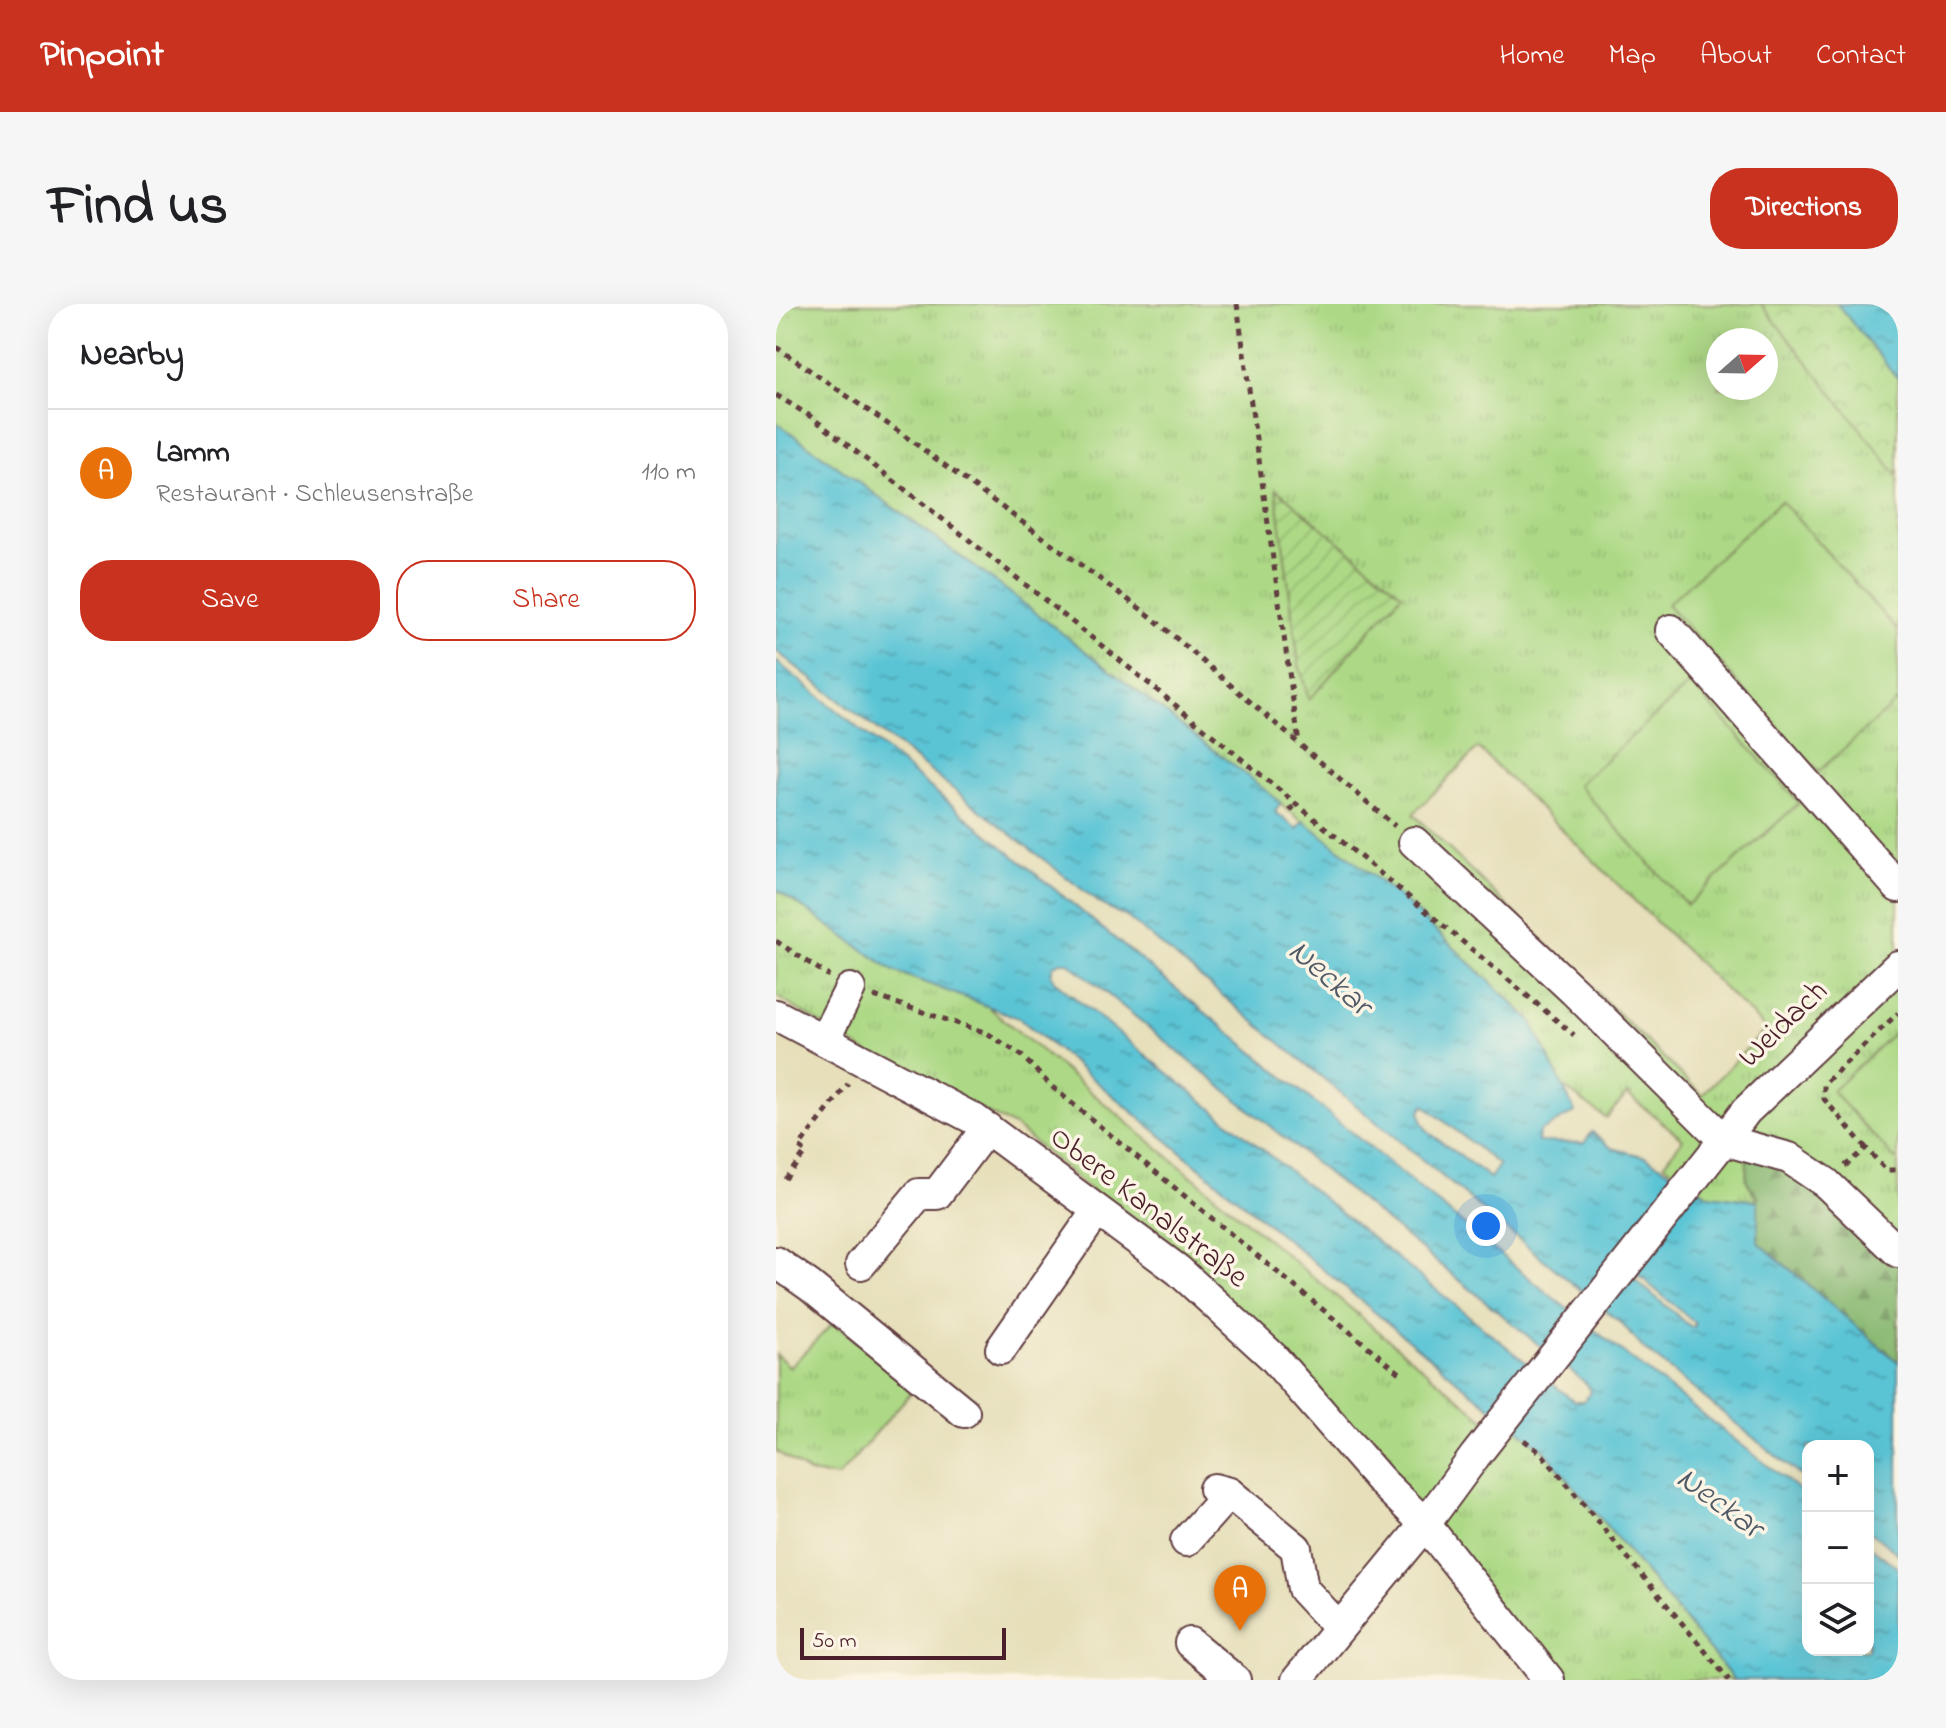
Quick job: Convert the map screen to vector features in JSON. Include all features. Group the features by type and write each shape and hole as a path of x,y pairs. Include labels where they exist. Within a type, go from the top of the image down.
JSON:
{"street":[{"path":"1671,630 1898,887"},
{"path":"1414,842 1574,991 1724,1140 1789,1158 1826,1183 1898,1252"},
{"name":"Weidach","path":"1298,1680 1425,1524 1746,1111 1898,966"},
{"path":"824,1040 850,989"},
{"name":"Obere Kanalstraße","path":"776,1015 974,1119 1178,1270 1273,1357 1381,1481 1425,1524 1549,1680"},
{"path":"861,1264 919,1194 937,1194 987,1128"},
{"path":"1001,1349 1097,1211"},
{"path":"776,1262 810,1286 964,1412"},
{"path":"1186,1541 1222,1491 1306,1538 1303,1589 1339,1628"},
{"path":"1190,1643 1235,1680"}],"path":[{"path":"1237,304 1299,744"},
{"path":"776,347 898,431 1149,615 1414,842"},
{"path":"776,395 810,416 1001,563 1287,796"},
{"path":"1290,811 1296,804"},
{"path":"776,941 850,989 987,1033 1021,1055 1051,1086 1400,1373"},
{"path":"1898,1013 1824,1084 1824,1099 1866,1148 1886,1170 1898,1170"},
{"path":"785,1179 806,1152 799,1147 865,1061"},
{"path":"1826,1183 1866,1148"},
{"path":"1517,1434 1542,1454 1729,1680"}],"green space":[{"path":"776,304 1837,304 1898,379 1898,1241 1746,1179 1758,1201 1709,1195 1664,1164 1683,1139 1627,1094 1606,1118 1562,1086 1531,1020 1404,901 1001,586 776,422","holes":["1478,748 1766,1029 1702,1095 1413,814"]},
{"path":"1761,304 1898,304 1898,476"},
{"path":"1276,489 1402,594 1309,700 1299,665"},
{"path":"1781,501 1898,631 1898,700 1818,772 1667,604"},
{"path":"1691,683 1799,803 1687,905 1578,785"},
{"path":"776,889 894,971 985,1004 1491,1425 1499,1415 1544,1450 1734,1680 1555,1680 1437,1528 1107,1204 1016,1127 876,1058 776,996"},
{"path":"1898,1029 1898,1156 1895,1159 1832,1091"},
{"path":"1748,1137 1898,1241 1898,1362 1758,1242 1758,1201 1746,1179"},
{"path":"834,1322 914,1389 838,1477 809,1473 776,1451 776,1354 790,1367"}],"water":[{"path":"1837,304 1898,304 1898,379"},
{"name":"Neckar","path":"776,422 1001,586 1255,782 1281,803 1275,812 1297,829 1304,821 1404,901 1531,1020 1575,1112 1539,1132 1538,1142 1584,1143 1592,1132 1612,1148 1646,1157 1709,1195 1758,1201 1758,1242 1898,1362 1898,1554 1874,1535 1874,1440 1802,1440 1802,1477 1642,1347 1622,1324 1127,917 1102,905 776,651","holes":["1424,1105 1499,1165 1490,1178 1427,1131 1420,1112","1637,1274 1695,1326 1691,1327 1634,1279"]},
{"name":"Neckar","path":"776,661 1556,1300 1802,1492 1802,1656 1874,1656 1874,1550 1898,1568 1898,1680 1734,1680 1544,1450 1019,1018 894,971 776,889","holes":["1068,962 1587,1384 1590,1392 1584,1401 1574,1401 1054,981 1051,975 1053,966"]}],"place":[{"name":"Lamm","path":"1240,1631"}]}
